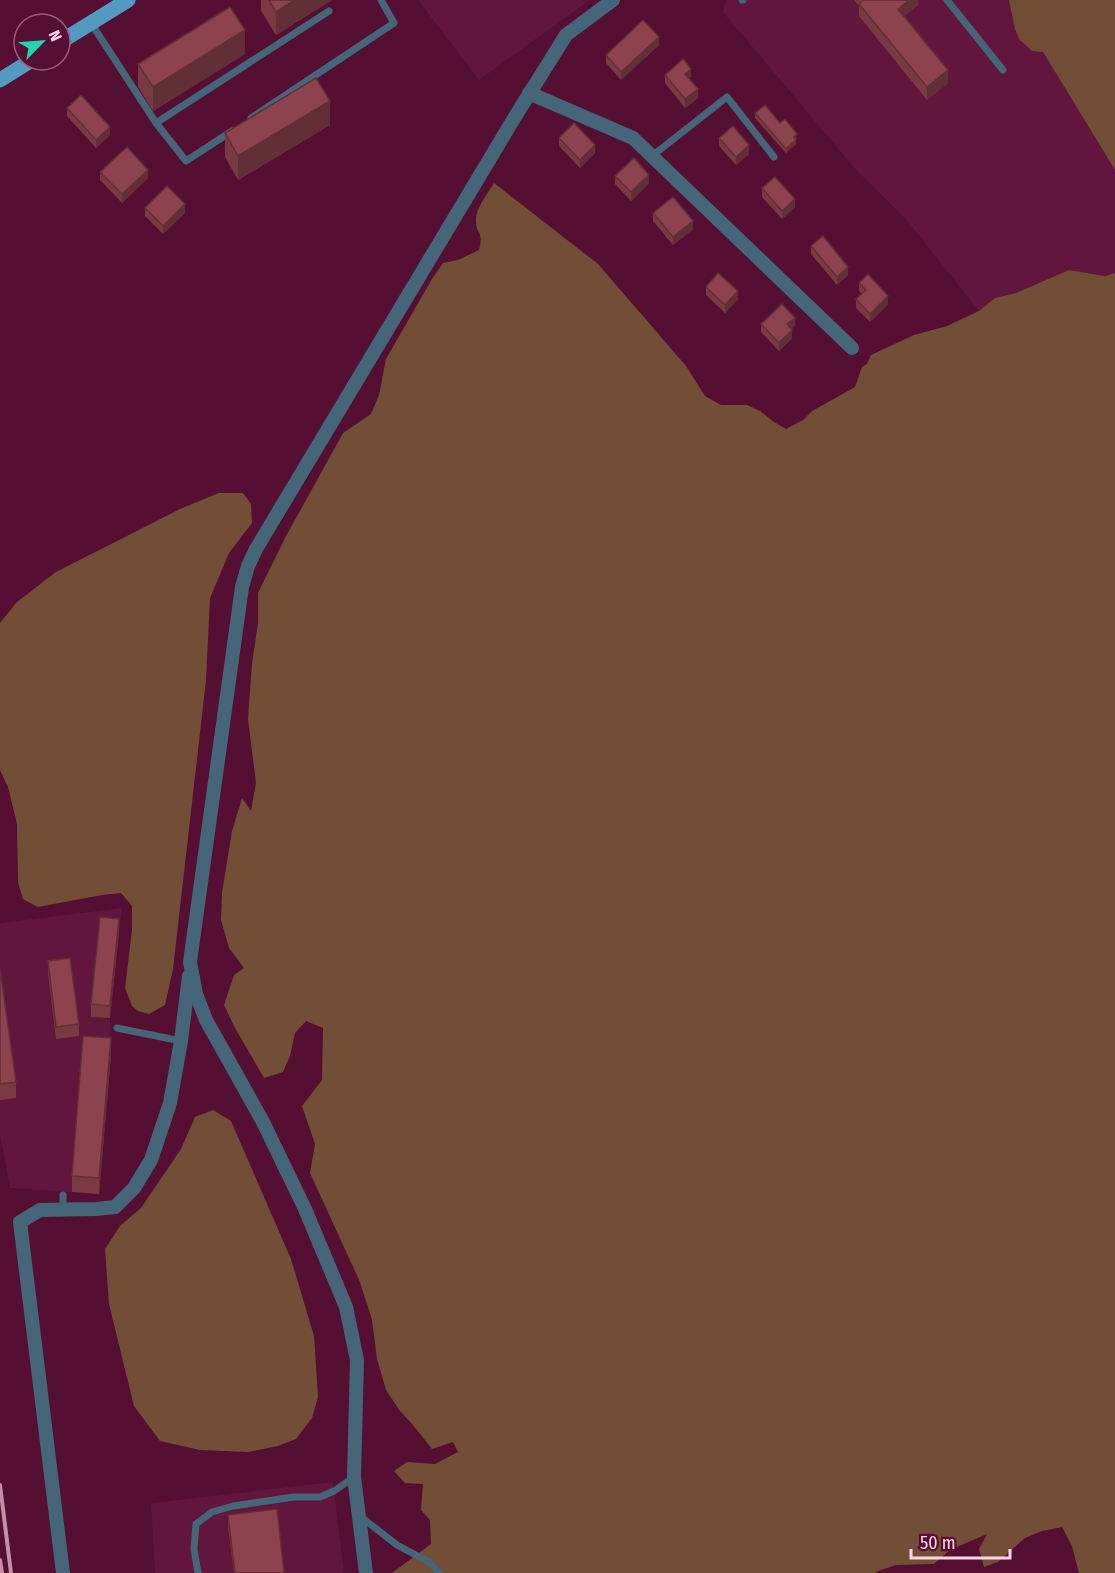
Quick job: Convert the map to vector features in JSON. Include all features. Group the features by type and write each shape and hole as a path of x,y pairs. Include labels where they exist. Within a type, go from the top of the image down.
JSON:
{"main road":[{"path":"72,35 128,0"},
{"path":"0,80 13,72"}],"street":[{"path":"63,1573 20,1222 40,1210 63,1202 96,1209 115,1207 134,1188 151,1160 170,1103 181,1041 228,681 242,587 248,566 256,549 566,34 613,0"},
{"path":"529,93 633,138 852,348"},
{"path":"190,962 196,994 206,1020 263,1122 305,1209 346,1307 357,1360 354,1477 366,1573"}],"lane":[{"path":"245,122 394,23 381,0"},
{"path":"947,0 1003,70"},
{"path":"156,123 329,11"},
{"path":"91,23 156,123 186,161 235,128"},
{"path":"652,156 727,97 774,157"},
{"path":"117,1028 181,1041"},
{"path":"198,1573 194,1549 196,1524 212,1512 233,1506 294,1497 321,1497 354,1477"},
{"path":"359,1516 397,1545 429,1562 439,1573"}],"shaded area":[{"path":"418,0 590,0 479,80"},
{"path":"726,0 1011,0 1115,170 1115,273 1105,276 1069,270 1016,293 995,298 979,311 905,218 857,171 723,12"},
{"path":"1009,0 1115,0 1115,170 1043,52 1032,51 1019,39"},
{"path":"494,183 598,264 686,366 705,396 721,405 747,405 786,429 803,420 812,411 855,387 862,367 867,364 871,355 914,335 947,326 979,311 995,298 1016,293 1069,270 1105,276 1115,273 1115,1573 1079,1573 1072,1546 1062,1527 1042,1531 1025,1538 998,1562 984,1567 979,1549 987,1534 950,1550 934,1564 896,1565 875,1573 392,1573 431,1544 430,1520 421,1510 423,1484 405,1483 394,1471 407,1462 435,1464 458,1452 453,1442 432,1449 400,1411 386,1390 377,1359 372,1320 360,1282 310,1173 315,1144 302,1106 322,1080 323,1028 306,1021 295,1033 290,1056 283,1072 264,1078 224,1005 234,975 244,968 229,948 221,920 222,893 232,831 242,798 251,811 256,783 248,719 258,623 258,593 285,538 343,433 371,414 379,395 386,359 432,279 443,263 458,260 479,250 481,237 477,226 477,212"},
{"path":"219,493 243,493 251,504 252,523 229,553 210,598 206,680 173,969 165,1005 149,1014 138,1011 132,1006 125,988 132,930 132,906 121,893 38,907 23,899 18,882 17,824 8,787 0,770 0,623 17,602 56,572 180,509"},
{"path":"122,908 110,1018 111,1055 99,1194 10,1188 0,1134 0,923"},
{"path":"213,1110 231,1121 291,1259 314,1336 318,1397 312,1418 296,1439 278,1446 248,1452 200,1450 160,1441 134,1406 109,1304 105,1249 120,1226 141,1208 181,1149 195,1117"},
{"path":"333,1482 344,1573 155,1573 151,1503"}],"building":[{"path":"269,0 294,0 276,12"},
{"path":"864,0 909,0 898,9 948,70 927,87 859,4"},
{"path":"230,7 245,30 153,87 138,64"},
{"path":"643,20 659,37 621,72 606,55"},
{"path":"683,59 691,69 685,74 698,89 685,99 665,75"},
{"path":"316,78 330,101 238,156 225,133"},
{"path":"81,95 110,127 96,140 67,108"},
{"path":"765,105 780,123 785,119 797,134 794,137 796,140 786,149 755,113"},
{"path":"574,123 595,145 580,160 559,138"},
{"path":"733,126 749,145 736,157 719,138"},
{"path":"127,147 148,170 122,194 100,172"},
{"path":"634,158 649,175 631,192 615,176"},
{"path":"775,177 795,199 782,211 762,188"},
{"path":"167,186 185,204 163,226 145,208"},
{"path":"673,197 693,221 673,237 653,213"},
{"path":"823,236 848,267 837,277 811,246"},
{"path":"718,273 738,291 725,305 706,287"},
{"path":"868,274 888,296 870,314 856,299 866,290 859,283"},
{"path":"782,304 795,318 787,324 792,330 779,343 761,324"},
{"path":"100,917 119,919 110,1006 91,1004"},
{"path":"70,958 79,1024 56,1027 48,961"},
{"path":"0,969 16,1082 0,1084"},
{"path":"83,1036 111,1038 99,1178 72,1176"},
{"path":"277,1509 284,1573 235,1573 228,1515"}],"railway":[{"path":"0,1485 11,1573"},
{"path":"0,1560 2,1573"}]}
